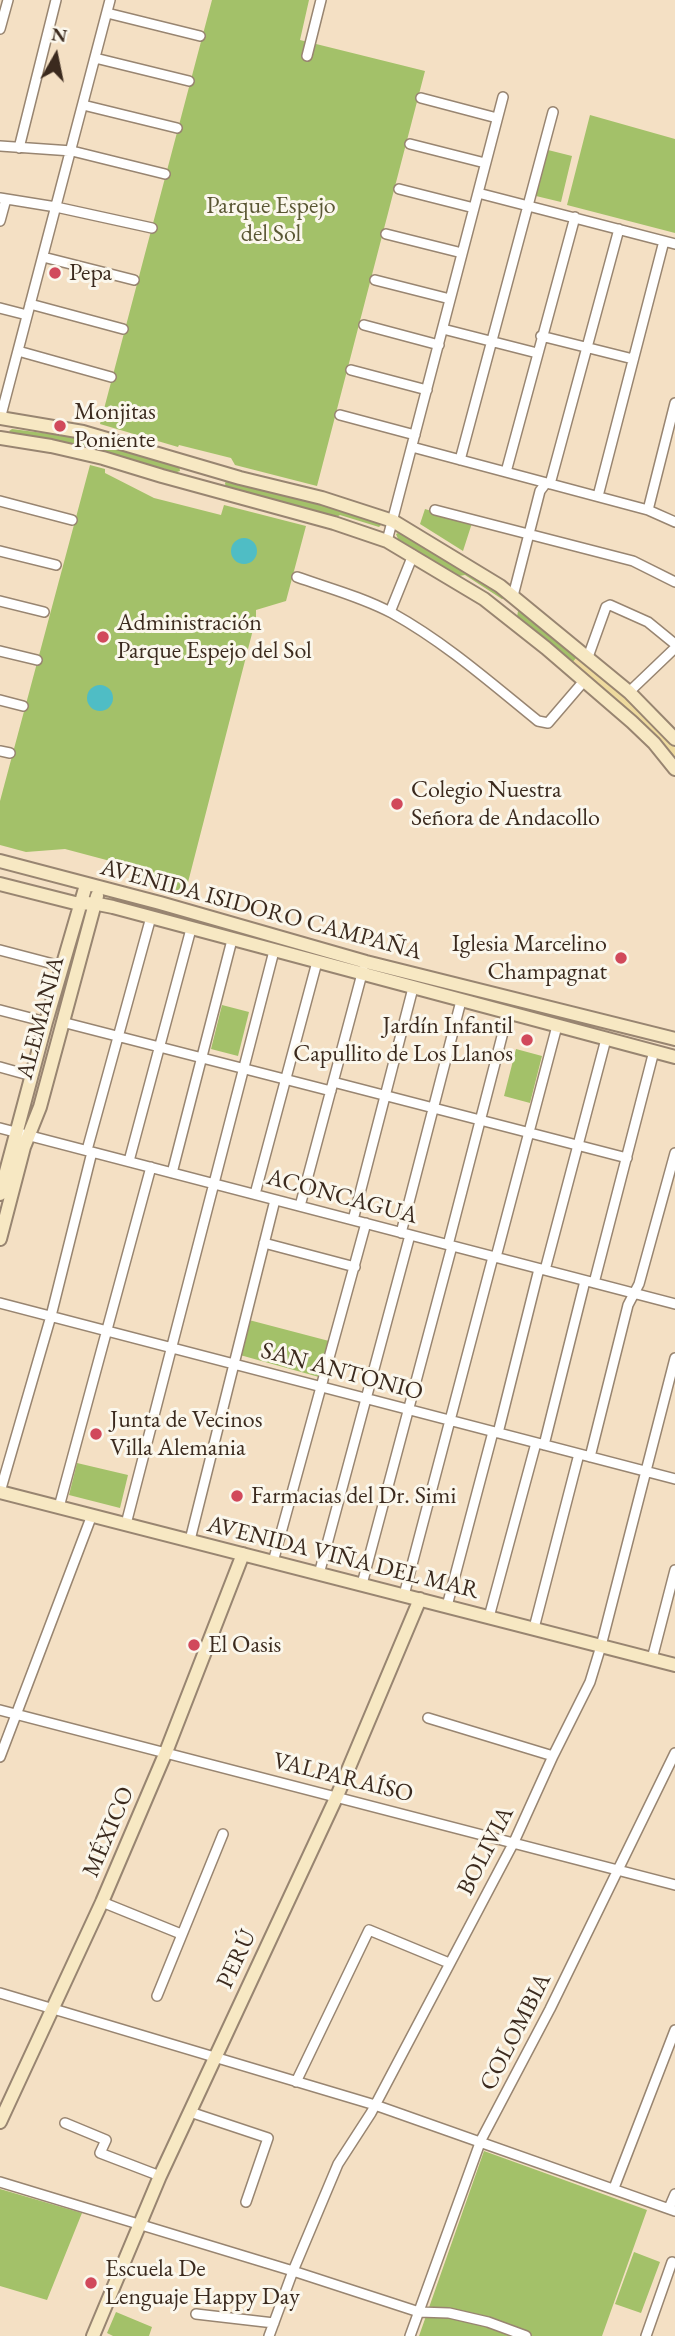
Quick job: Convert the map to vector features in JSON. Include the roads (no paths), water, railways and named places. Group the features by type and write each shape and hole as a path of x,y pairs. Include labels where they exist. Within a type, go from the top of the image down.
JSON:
{"street":[{"path":"0,29 8,0"},
{"path":"19,148 56,0"},
{"path":"110,0 0,419 83,432 322,498 393,521 474,569 513,596 629,692 674,736"},
{"path":"307,56 321,0"},
{"path":"107,13 200,36"},
{"path":"95,58 189,81"},
{"path":"387,541 503,97"},
{"path":"421,98 497,118"},
{"path":"83,105 177,128"},
{"path":"460,460 553,112"},
{"path":"410,144 485,163"},
{"path":"0,146 72,151 165,174"},
{"path":"399,189 474,208"},
{"path":"478,194 675,244"},
{"path":"0,221 3,199 56,206 152,229"},
{"path":"506,472 575,217"},
{"path":"484,599 508,608 513,596 540,491 548,483 619,229"},
{"path":"386,234 462,253"},
{"path":"598,496 664,241"},
{"path":"43,257 134,280"},
{"path":"374,279 450,299"},
{"path":"30,304 123,329"},
{"path":"0,308 27,315"},
{"path":"363,325 439,345"},
{"path":"443,329 537,354"},
{"path":"541,336 633,359"},
{"path":"18,351 111,377"},
{"path":"351,370 427,390"},
{"path":"648,510 675,404"},
{"path":"340,415 415,435"},
{"path":"0,438 103,458 334,523 387,541 484,599 632,722 675,769"},
{"path":"412,447 648,510 675,522"},
{"path":"195,485 200,466"},
{"path":"208,489 214,470"},
{"path":"0,501 72,520"},
{"path":"435,509 633,561 675,582"},
{"path":"0,551 56,565"},
{"path":"390,612 413,555"},
{"path":"297,577 390,612 447,646 538,721 548,723 584,681"},
{"path":"0,601 44,612"},
{"path":"588,657 606,607 610,605 648,622 675,646 629,692"},
{"path":"0,651 37,660"},
{"path":"0,700 23,706"},
{"name":"AVENIDA ISIDORO CAMPAÑA","path":"0,861 160,903 364,968 414,988 675,1057"},
{"name":"AVENIDA ISIDORO CAMPAÑA","path":"0,884 79,904 93,902 317,962 364,968 675,1039"},
{"name":"ALEMANIA","path":"0,1239 23,1134 32,1076 86,885"},
{"name":"ALEMANIA","path":"0,1194 23,1134 40,1107 93,902 101,889"},
{"path":"0,1492 51,1317 90,1151 151,917"},
{"path":"129,1161 191,929"},
{"path":"172,1172 232,940"},
{"path":"0,950 61,966"},
{"path":"126,1524 274,951"},
{"path":"256,1194 317,962"},
{"path":"300,1206 364,968"},
{"path":"353,1220 414,988"},
{"path":"319,1574 366,1398 433,1108 461,1001"},
{"path":"0,1010 46,1022"},
{"path":"362,1584 508,1013"},
{"path":"62,1022 286,1080 386,1096 627,1158"},
{"path":"404,1595 556,1026"},
{"path":"447,1606 606,1039"},
{"path":"489,1617 627,1158 654,1051"},
{"path":"0,1068 32,1076"},
{"name":"ACONCAGUA","path":"0,1128 675,1304"},
{"path":"590,1457 628,1305 639,1284 675,1153"},
{"path":"59,1507 151,1167"},
{"path":"191,1540 275,1200"},
{"path":"273,1562 366,1223"},
{"path":"264,1243 355,1267"},
{"name":"SAN ANTONIO","path":"0,1303 675,1479"},
{"name":"BOLIVIA","path":"269,2336 338,2164 375,2105 514,1842 590,1682 675,1358"},
{"path":"664,1401 675,1404"},
{"path":"534,1628 579,1454"},
{"name":"AVENIDA VIÑA DEL MAR","path":"0,1492 675,1665"},
{"path":"0,1757 92,1515"},
{"name":"MÉXICO","path":"0,2122 102,1902 166,1752 243,1554"},
{"path":"652,1659 675,1570"},
{"name":"PERÚ","path":"93,2336 160,2176 337,1796 420,1599"},
{"name":"VALPARAÍSO","path":"0,1710 675,1885"},
{"path":"428,1718 553,1756"},
{"name":"COLOMBIA","path":"410,2336 481,2140 550,2009 675,1753"},
{"path":"157,1996 223,1834"},
{"path":"102,1902 181,1934"},
{"path":"296,2082 369,1930 449,1963"},
{"path":"0,1993 375,2105 672,2209 675,2194"},
{"path":"614,2188 675,2030"},
{"path":"190,2112 268,2137 246,2202"},
{"path":"65,2123 106,2140 100,2153 160,2176"},
{"path":"0,2182 418,2312 449,2313 488,2322 526,2336"},
{"path":"646,2336 672,2262"},
{"path":"196,2314 274,2323"}],"water":[{"path":"244,538 253,542 257,551 253,560 244,564 235,560 231,551 235,542"},
{"path":"100,685 109,689 113,698 109,707 100,711 91,707 87,698 91,689"}],"place":[{"name":"Pepa","path":"55,273"},
{"name":"Monjitas Poniente","path":"60,426"},
{"name":"Administración Parque Espejo del Sol","path":"103,637"},
{"name":"Colegio Nuestra Señora de Andacollo","path":"397,804"},
{"name":"Iglesia Marcelino Champagnat","path":"621,958"},
{"name":"Jardín Infantil Capullito de Los Llanos","path":"527,1040"},
{"name":"Junta de Vecinos Villa Alemania","path":"96,1434"},
{"name":"Farmacias del Dr. Simi","path":"237,1496"},
{"name":"El Oasis","path":"194,1645"},
{"name":"Escuela De Lenguaje Happy Day","path":"91,2283"}],"park label":[{"name":"Parque Espejo del Sol","path":"271,220"}]}
